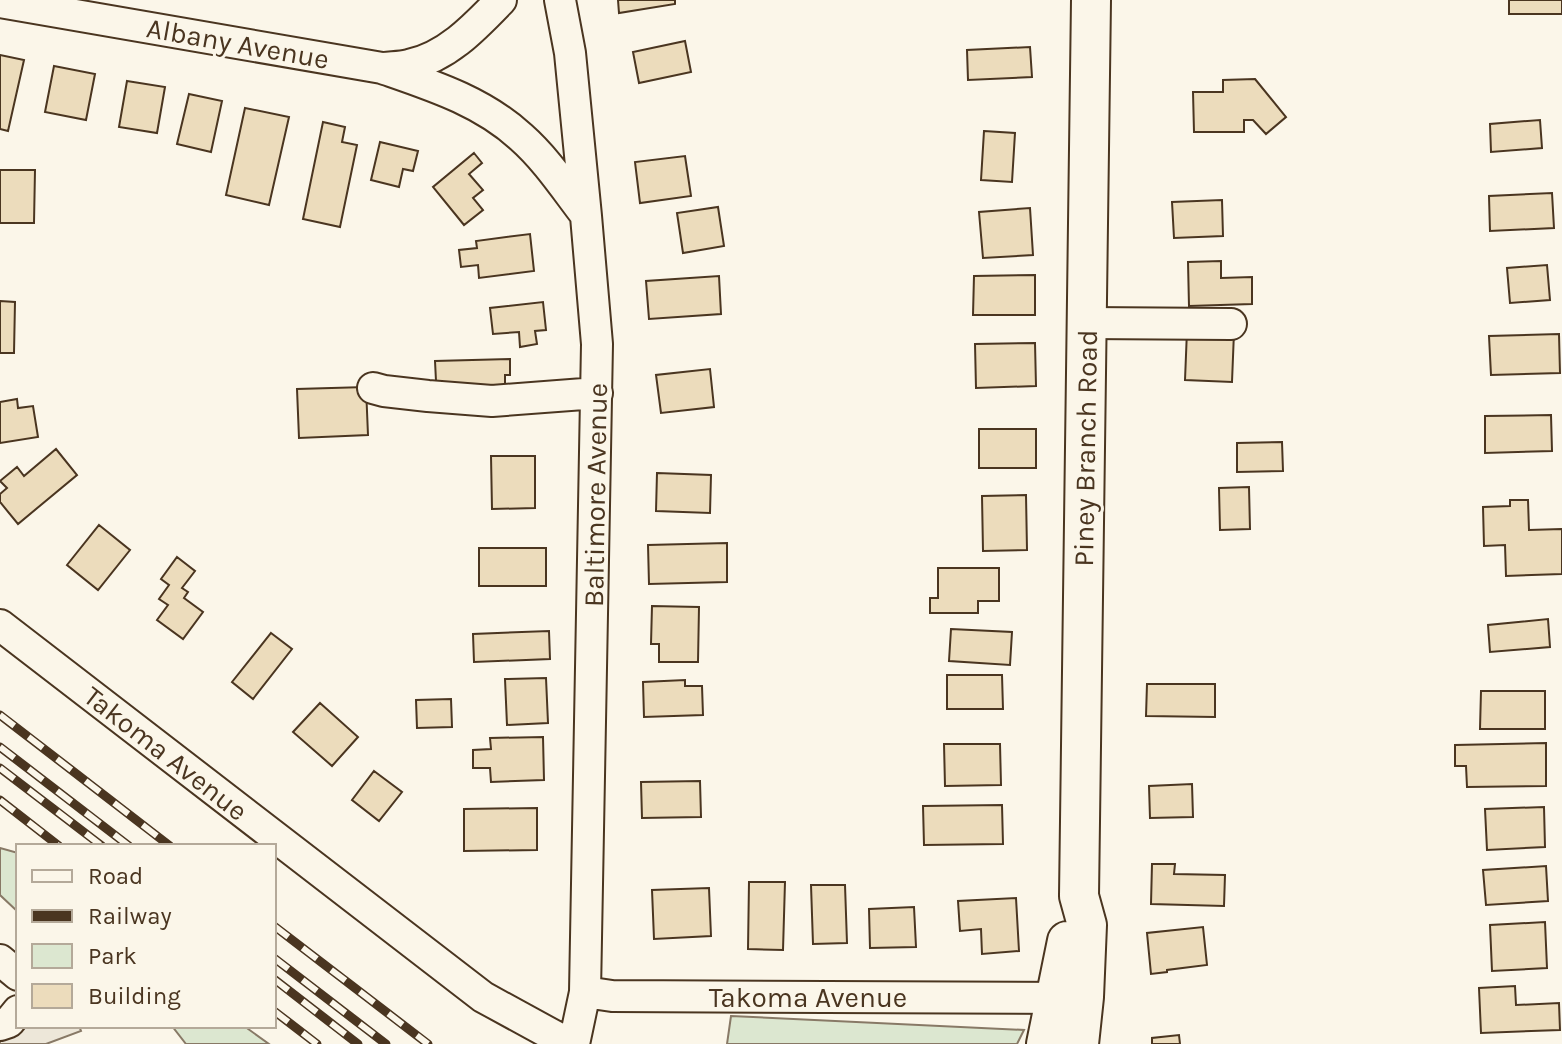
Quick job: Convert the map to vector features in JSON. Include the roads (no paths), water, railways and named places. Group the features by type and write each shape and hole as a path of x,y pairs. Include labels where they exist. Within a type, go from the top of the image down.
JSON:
{"main road":[{"name":"Piney Branch Road","path":"1070,997 1087,925 1079,896 1091,0"},
{"path":"1046,1044 1070,997"},
{"path":"1070,997 1079,1044"}],"street":[{"name":"Albany Avenue","path":"382,68 411,65 442,52 472,30 501,0"},
{"name":"Baltimore Avenue","path":"560,0 570,53 597,344 585,992"},
{"name":"Albany Avenue","path":"0,2 382,68 437,87 492,114 521,136 544,160 586,216"},
{"path":"1087,323 1231,324"},
{"path":"373,388 492,401 597,393"},
{"name":"Takoma Avenue","path":"0,625 483,997 571,1044 585,992 612,996 1070,997"},
{"path":"0,960 16,973"},
{"path":"0,1025 9,1022 16,1013"}],"railway":[{"path":"0,715 167,844"},
{"path":"0,747 126,844"},
{"path":"0,768 99,844"},
{"path":"0,800 56,844"},
{"path":"276,928 428,1044"},
{"path":"276,960 386,1044"},
{"path":"276,981 358,1044"},
{"path":"276,1013 317,1044"}]}
